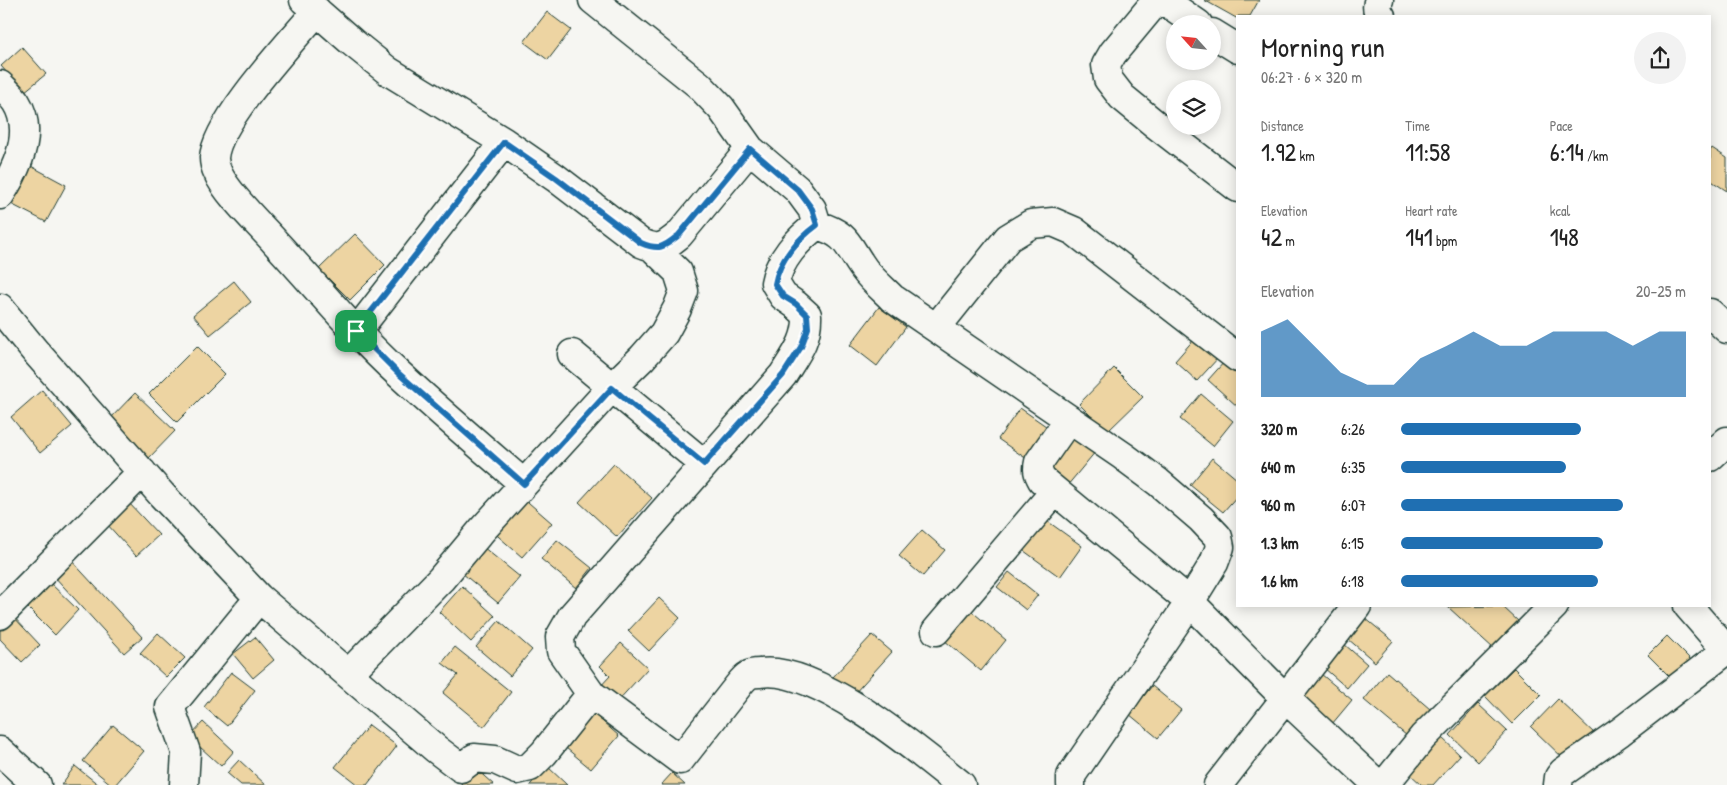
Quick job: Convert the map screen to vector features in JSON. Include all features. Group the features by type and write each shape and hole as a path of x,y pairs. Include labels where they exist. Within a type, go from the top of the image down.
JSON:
{"street":[{"path":"593,0 699,85 721,108 750,149 798,190 812,209 817,225"},
{"path":"1157,0 1113,53 1106,65 1108,79 1122,96 1154,124 1236,186"},
{"path":"1163,0 1185,15"},
{"path":"1379,0 1377,5 1380,15"},
{"path":"348,674 441,579 482,530 664,333 684,291 678,272 653,248 641,243 556,178 504,142 388,71 311,6 252,87 217,142 214,159 218,173 229,190 356,331 398,373 524,484"},
{"path":"1221,39 1236,49"},
{"path":"0,85 16,103 23,121 24,140 19,160 0,195"},
{"path":"356,331 504,142"},
{"path":"653,248 666,245 679,235 750,149"},
{"path":"936,328 1008,238 1031,224 1053,222 1074,231 1236,355"},
{"path":"817,225 843,236 865,271 892,298 1158,482 1201,519 1218,537 1220,547 1214,562 1190,602 1071,776 1071,785"},
{"path":"817,225 806,233 787,256 778,270 775,284 783,296 796,304 807,315 808,328 801,347 783,375 572,616 560,637 561,651 591,694 680,760 738,686 749,675 769,672 796,676 832,692 900,736 961,785"},
{"path":"0,308 142,472 259,598 436,749 455,776 474,758 495,760 516,770 530,767 544,754 591,694"},
{"path":"1711,314 1727,329"},
{"path":"572,354 704,464"},
{"path":"1069,419 1039,462 1037,469 1042,480 1190,602 1285,698 1378,785"},
{"path":"0,616 142,472"},
{"path":"936,631 1055,492"},
{"path":"184,785 186,752 170,707 259,598"},
{"path":"1218,785 1356,607"},
{"path":"1384,785 1423,737 1553,607"},
{"path":"1558,785 1559,777 1563,772 1620,732 1727,651 1689,607"},
{"path":"0,751 37,785"}],"building":[{"path":"1204,0 1259,0 1251,15 1236,15 1236,18"},
{"path":"547,12 571,30 548,60 524,42"},
{"path":"22,47 46,74 24,92 1,66"},
{"path":"1712,148 1727,158 1727,191 1711,181"},
{"path":"29,165 66,185 46,222 9,203"},
{"path":"355,234 385,265 350,300 319,269"},
{"path":"234,281 251,302 210,335 193,315"},
{"path":"879,307 906,327 877,366 850,345"},
{"path":"1196,337 1219,357 1197,381 1175,361"},
{"path":"197,346 225,374 177,422 149,394"},
{"path":"1225,361 1236,370 1236,405 1208,380"},
{"path":"1114,368 1143,397 1107,432 1079,404"},
{"path":"42,390 72,426 40,453 11,417"},
{"path":"135,393 175,431 147,460 108,421"},
{"path":"1201,394 1233,421 1213,446 1180,419"},
{"path":"1020,408 1056,433 1034,464 998,439"},
{"path":"1074,433 1096,451 1067,486 1045,467"},
{"path":"1212,458 1236,478 1236,497 1223,512 1190,485"},
{"path":"614,464 652,498 617,537 579,502"},
{"path":"521,496 552,523 522,557 491,530"},
{"path":"128,502 159,535 136,556 106,523"},
{"path":"1043,518 1082,546 1060,577 1020,548"},
{"path":"922,530 945,550 923,576 899,556"},
{"path":"557,540 592,568 576,588 541,559"},
{"path":"483,547 520,577 498,603 462,573"},
{"path":"70,559 142,637 124,653 53,575"},
{"path":"1009,572 1038,595 1026,610 997,587"},
{"path":"47,580 78,610 55,635 24,604"},
{"path":"462,586 495,616 471,642 439,612"},
{"path":"659,598 680,618 649,651 628,631"},
{"path":"1448,607 1503,607 1519,622 1494,649"},
{"path":"969,609 1006,640 981,671 944,640"},
{"path":"11,614 40,645 22,662 0,639 0,624"},
{"path":"1365,618 1393,641 1375,662 1348,639"},
{"path":"499,621 532,650 510,676 476,647"},
{"path":"158,633 185,658 166,677 140,653"},
{"path":"872,635 892,652 853,695 833,677"},
{"path":"1667,636 1694,663 1675,682 1648,655"},
{"path":"255,637 274,660 253,678 233,654"},
{"path":"621,643 648,668 615,704 598,689 610,676 600,666"},
{"path":"1344,644 1367,664 1347,688 1324,668"},
{"path":"455,647 511,692 484,727 443,693 458,675 442,663"},
{"path":"1514,668 1541,695 1512,724 1485,696"},
{"path":"231,672 255,690 227,726 204,707"},
{"path":"1387,672 1430,709 1407,736 1364,700"},
{"path":"1321,674 1352,700 1327,730 1296,703"},
{"path":"1152,686 1181,710 1158,738 1129,714"},
{"path":"1558,699 1595,734 1568,763 1531,727"},
{"path":"1478,704 1507,731 1478,762 1450,735"},
{"path":"594,714 619,736 591,769 566,748"},
{"path":"203,722 234,751 221,766 189,737"},
{"path":"113,725 144,751 115,785 112,785 83,761"},
{"path":"369,725 397,746 367,785 358,785 335,767"},
{"path":"1441,737 1460,755 1433,785 1422,785 1409,773"},
{"path":"239,760 266,785 241,785 227,773"},
{"path":"75,766 99,785 61,785"},
{"path":"547,766 567,785 530,785"},
{"path":"475,768 494,785 460,785"},
{"path":"672,773 685,785 661,785"}],"route":[{"path":"504,142 556,178 641,243 653,248 666,245 679,235 750,149 798,190 812,209 817,225 806,233 787,256 778,270 775,284 783,296 796,304 807,315 808,328 801,347 783,375 704,464 612,388 524,484 398,373 356,331 504,142"}]}
